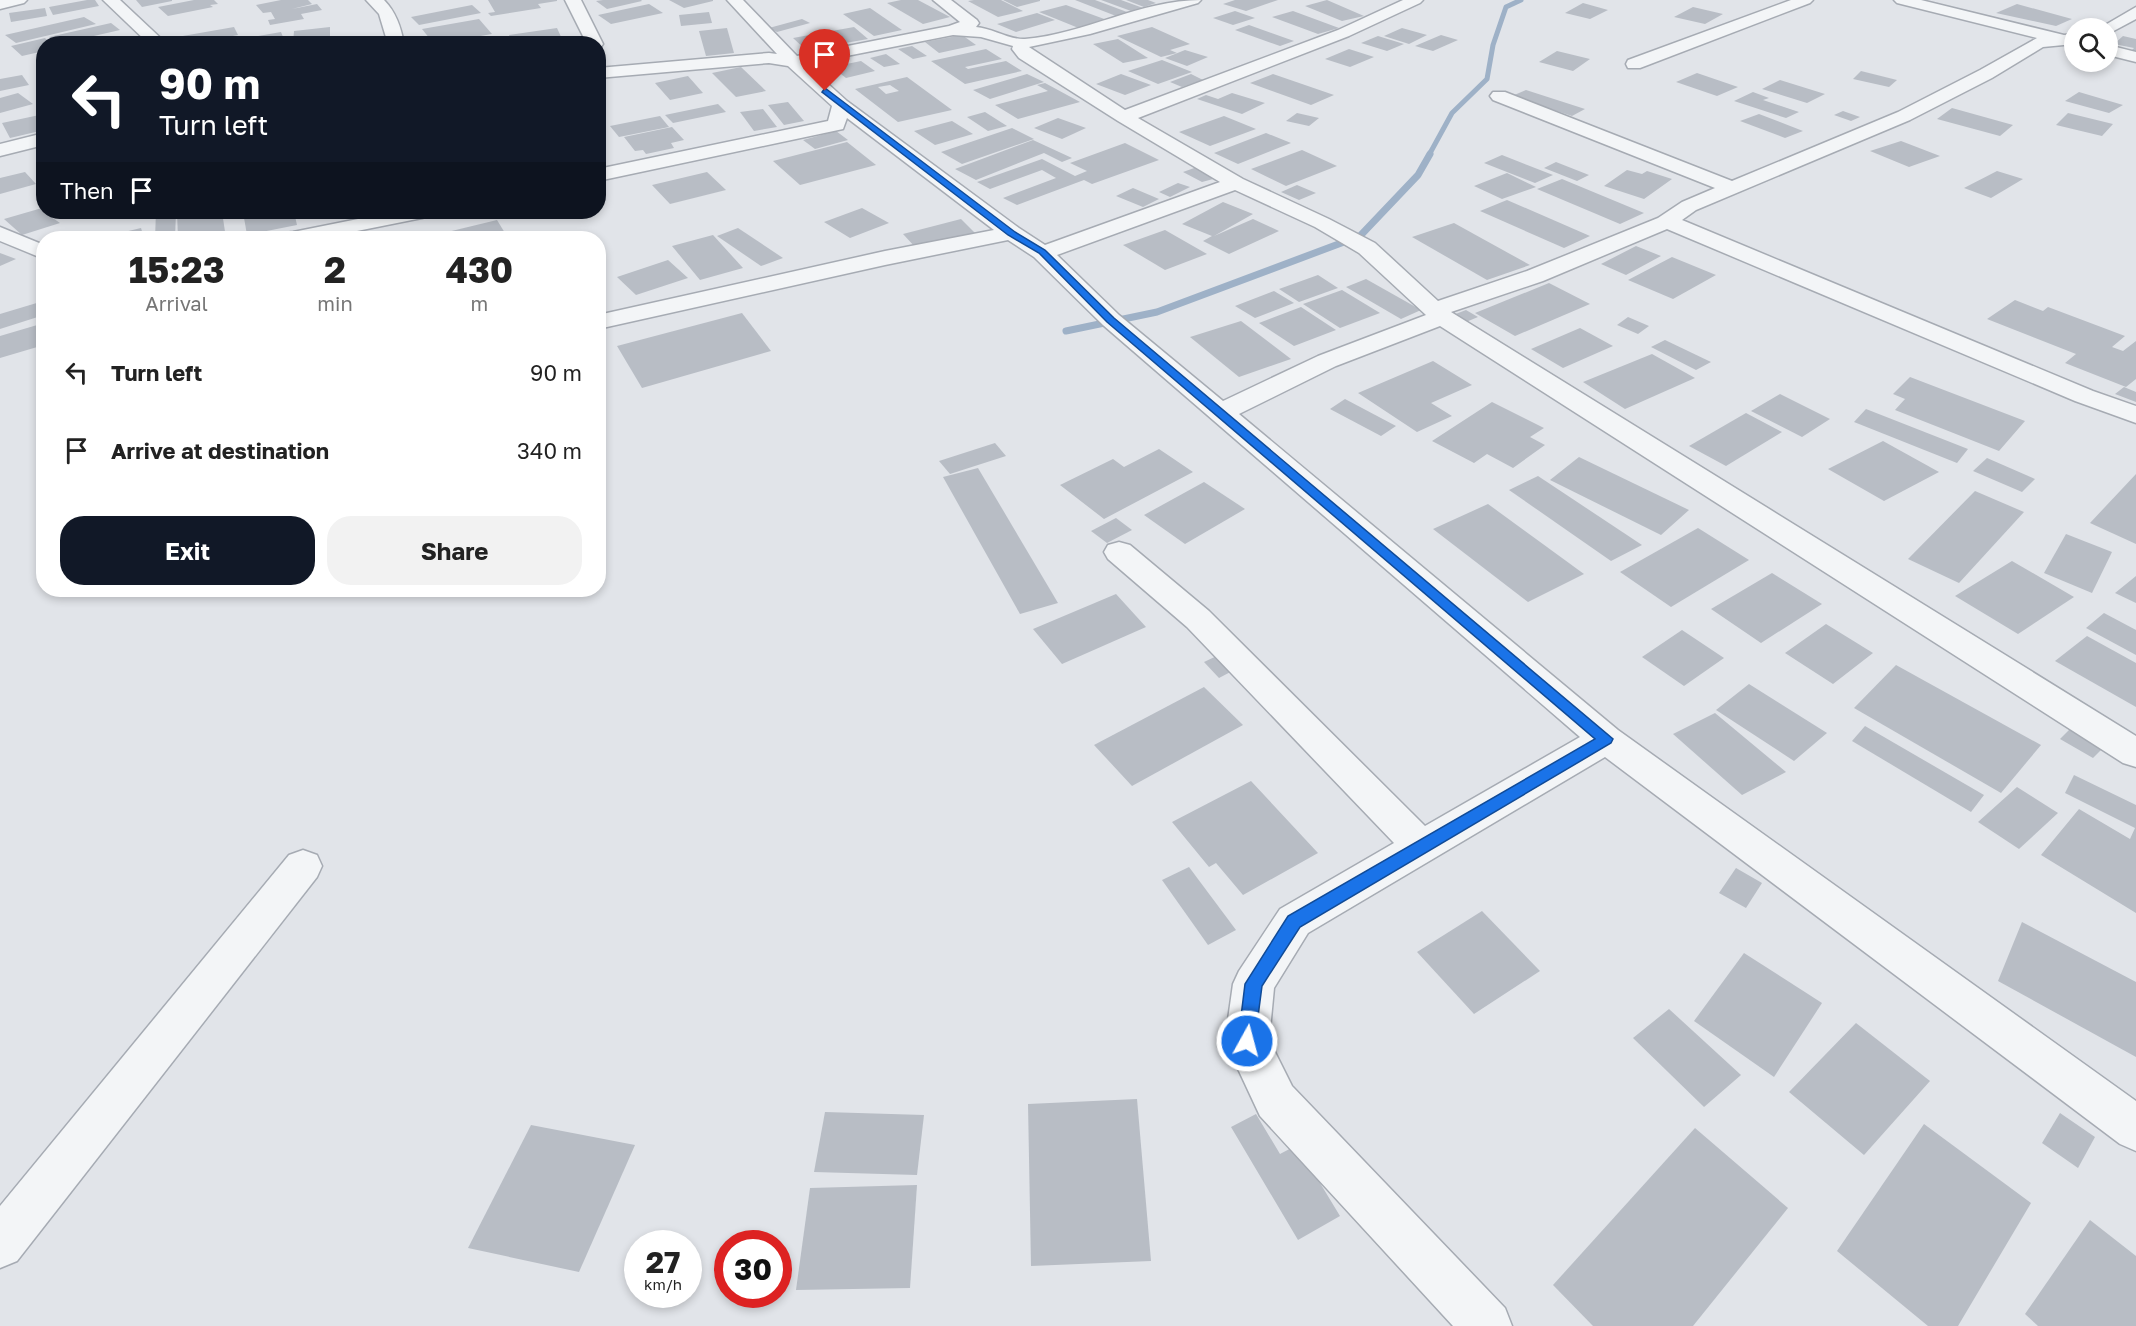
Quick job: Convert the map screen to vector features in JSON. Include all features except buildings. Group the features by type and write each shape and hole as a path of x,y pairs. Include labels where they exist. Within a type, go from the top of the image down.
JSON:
{"street":[{"path":"0,4 19,0"},
{"path":"111,0 150,36"},
{"path":"374,0 379,3 392,24 394,36"},
{"path":"573,0 592,36"},
{"path":"735,0 793,62 841,105 1011,233 1042,252 1114,323 1606,739 2136,1128"},
{"path":"941,0 977,28 1022,44 1084,31 1193,0"},
{"path":"1124,117 1204,84 1310,47 1384,16 1415,0"},
{"path":"1634,64 1805,0"},
{"path":"1902,0 2064,38"},
{"path":"2125,0 2136,3"},
{"path":"2118,23 2136,12"},
{"path":"606,53 606,72 769,58 793,62 953,30 977,28"},
{"path":"1222,412 1327,361 1665,222 1689,206 1904,116 1978,79 2039,42 2064,40"},
{"path":"1022,44 1020,49 1025,54 1124,117 1236,183 1331,228 1367,248 1438,314 2136,753"},
{"path":"2118,52 2136,57"},
{"path":"1499,96 1732,188"},
{"path":"606,173 836,125 841,105"},
{"path":"0,150 36,141"},
{"path":"1042,252 1065,246 1236,183"},
{"path":"328,231 387,219"},
{"path":"1665,222 1681,226 2136,416"},
{"path":"0,233 36,249"},
{"path":"606,320 885,258 1011,233"},
{"path":"1119,552 1197,619 1422,847"},
{"path":"1487,1326 1276,1101 1247,1041 1254,984 1294,921 1606,739"},
{"path":"0,1244 303,866"}],"waterway":[{"path":"1429,155 1452,113 1487,79 1493,45 1506,7 1521,0"},
{"path":"1066,331 1157,312 1360,236 1418,175 1430,154"}],"route":[{"path":"825,91 1011,233 1042,252 1111,320 1606,739 1294,921 1254,984 1247,1041"}]}
